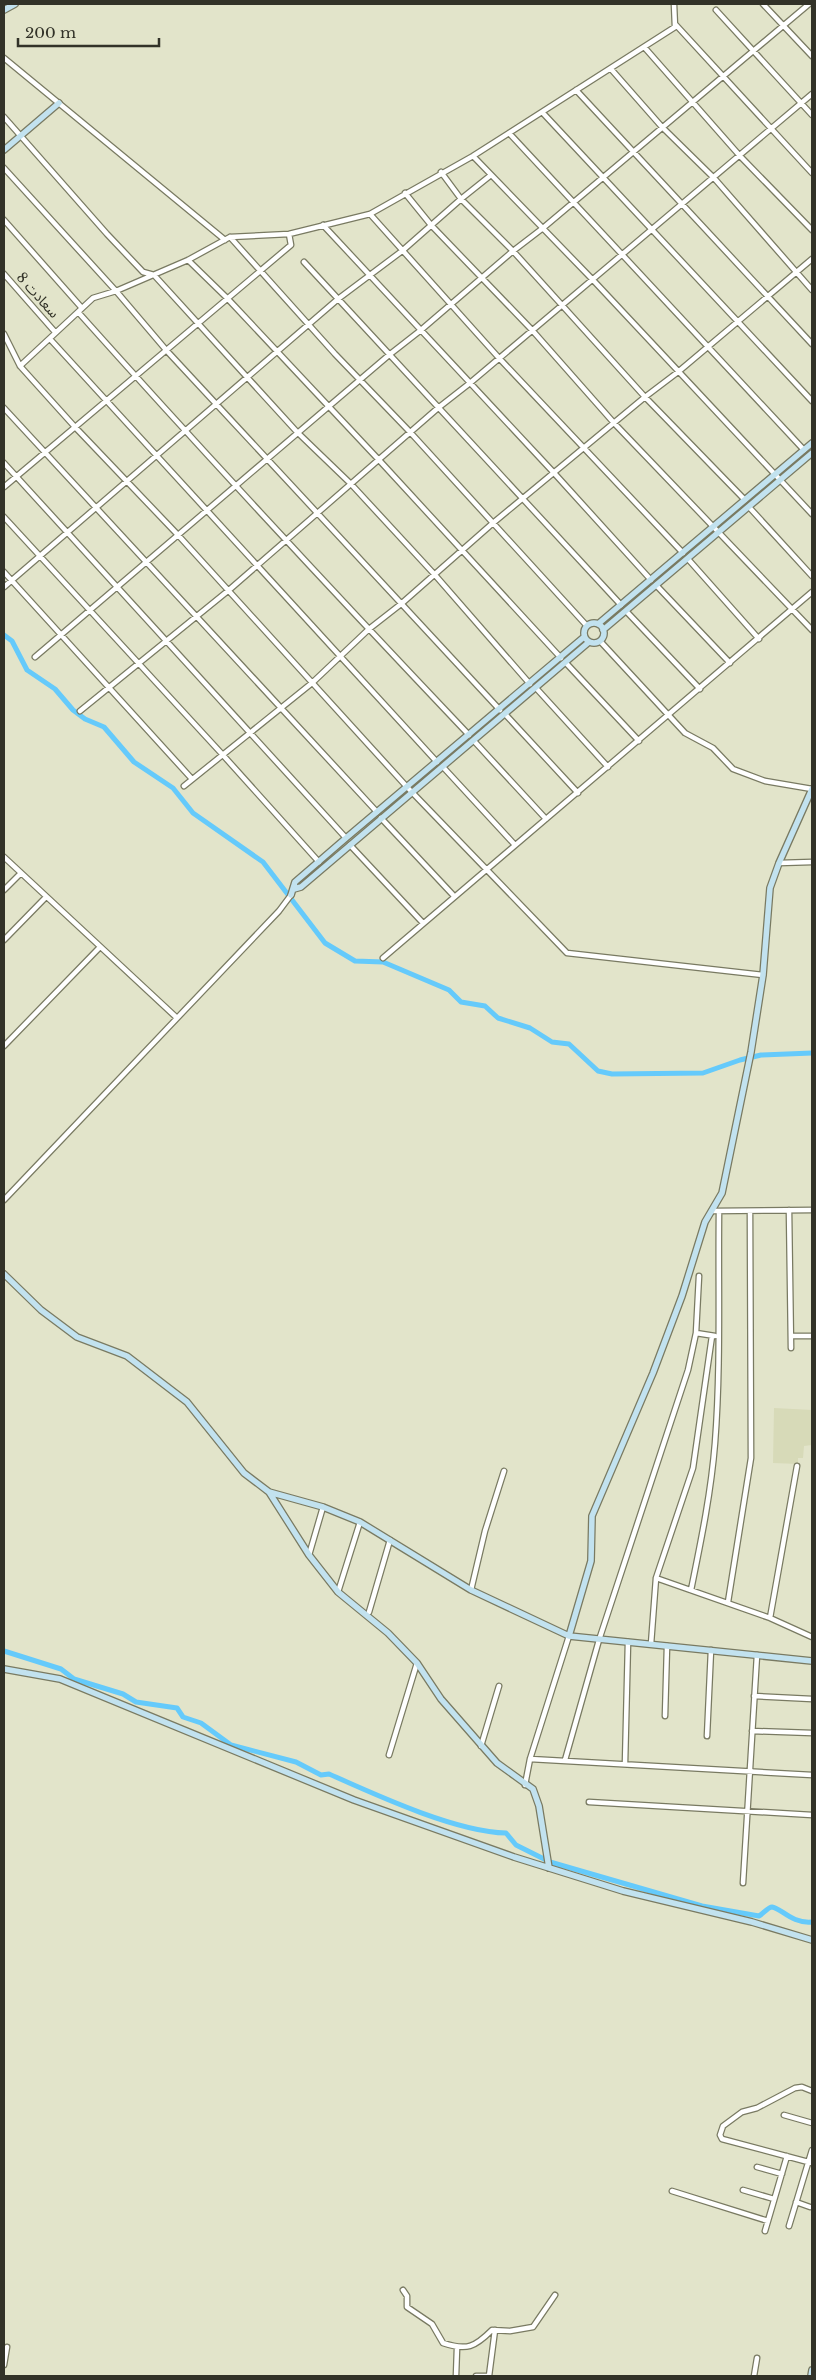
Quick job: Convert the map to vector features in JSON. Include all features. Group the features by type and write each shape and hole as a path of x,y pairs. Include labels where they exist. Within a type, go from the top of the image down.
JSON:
{"street":[{"path":"4,8 15,4"},
{"path":"674,4 672,9 676,25 812,173"},
{"path":"763,4 812,56"},
{"path":"35,657 206,510 268,460 297,432 421,330 450,303 544,228 809,4"},
{"path":"716,10 812,115"},
{"path":"20,366 93,298 116,292 188,260 230,237 289,234 370,214 472,156 610,68 645,48 676,25"},
{"path":"645,48 740,156 812,230"},
{"path":"4,58 225,240"},
{"path":"610,68 662,127 714,178 812,290"},
{"path":"576,90 812,344"},
{"path":"80,711 229,590 438,408 470,383 562,303 622,256 812,94"},
{"path":"4,150 59,103"},
{"path":"542,112 812,401"},
{"path":"4,117 143,272 154,275 297,432 351,484 435,575 530,684"},
{"path":"508,133 804,450"},
{"path":"472,156 544,228 812,514"},
{"path":"4,168 216,405 500,710"},
{"path":"441,172 461,199 562,303 645,397 746,500"},
{"path":"4,586 338,299 402,251 491,175"},
{"path":"404,193 532,330 614,423 812,630"},
{"path":"370,214 499,358 683,553"},
{"path":"4,220 135,376 184,431 237,484 369,630 469,735"},
{"path":"323,225 651,580"},
{"path":"4,487 106,399 167,351 198,322 291,245 289,234"},
{"path":"230,237 334,354 410,432 587,626"},
{"path":"184,786 312,683 369,630 435,575 523,497 555,474 812,259"},
{"path":"188,260 227,298 379,460 560,658"},
{"path":"304,262 621,605"},
{"name":"سعادت 8","path":"4,274 55,332"},
{"path":"4,334 20,366 75,427 229,590 407,787 567,953 763,975"},
{"path":"50,339 437,762"},
{"path":"4,408 377,812"},
{"path":"598,624 812,443"},
{"path":"603,630 598,624 593,623 587,626 584,632 587,640 594,644 600,641 603,630 719,534 812,453"},
{"path":"4,463 346,838"},
{"path":"750,507 812,576"},
{"path":"4,517 319,862"},
{"path":"688,559 759,639"},
{"path":"4,572 192,779"},
{"path":"656,585 730,664"},
{"path":"383,958 485,868 578,793 812,592"},
{"path":"626,610 700,689"},
{"path":"4,1200 279,911 291,896 296,882 560,658 587,640"},
{"path":"294,889 300,887 474,741 566,662 587,640"},
{"path":"600,641 670,714 685,733 713,748 739,772 765,781 812,789 779,862 770,888 763,975 751,1052 722,1194 716,1211 718,1337 715,1443 710,1493 691,1590"},
{"path":"566,662 639,741"},
{"path":"536,688 608,767"},
{"path":"505,714 578,793"},
{"path":"474,741 546,819"},
{"path":"443,767 515,844"},
{"path":"381,818 454,896"},
{"path":"350,845 423,923"},
{"path":"4,857 177,1018"},
{"path":"779,862 812,862"},
{"path":"4,890 21,873"},
{"path":"4,940 46,896"},
{"path":"4,1045 100,947"},
{"path":"789,1210 791,1348"},
{"path":"525,1785 530,1759 591,1561 592,1516 653,1373 682,1296 705,1222 716,1211 812,1210"},
{"path":"728,1602 751,1458 750,1211"},
{"path":"4,1274 41,1310 77,1337 127,1356 187,1402 244,1473 269,1492 309,1555 338,1592 388,1633 417,1663 442,1699 497,1763 533,1789 539,1806 549,1868"},
{"path":"565,1760 599,1640 688,1370 696,1333 699,1276"},
{"path":"696,1333 718,1337"},
{"path":"651,1644 656,1578 693,1468 712,1336"},
{"path":"791,1336 812,1336"},
{"path":"770,1618 796,1466"},
{"path":"471,1590 482,1540 504,1471"},
{"path":"269,1492 323,1507 360,1522 471,1590 569,1636 812,1661"},
{"path":"309,1555 323,1507"},
{"path":"338,1592 360,1522"},
{"path":"369,1612 390,1540"},
{"path":"656,1578 728,1602 812,1637"},
{"path":"624,1764 628,1642"},
{"path":"665,1716 666,1646"},
{"path":"707,1736 711,1650"},
{"path":"743,1883 749,1812 757,1655"},
{"path":"389,1754 417,1663"},
{"path":"4,1669 60,1679 354,1800 549,1868 624,1891 752,1922 812,1940"},
{"path":"481,1746 499,1686"},
{"path":"754,1696 812,1699"},
{"path":"752,1731 812,1733"},
{"path":"530,1759 812,1775"},
{"path":"589,1802 812,1814"},
{"path":"811,2162 722,2139 720,2135 723,2126 742,2112 757,2108 795,2088 802,2087 812,2092"},
{"path":"784,2115 812,2123"},
{"path":"789,2226 811,2162 812,2150"},
{"path":"765,2231 787,2156"},
{"path":"757,2167 782,2174"},
{"path":"672,2190 768,2221"},
{"path":"743,2190 774,2199"},
{"path":"796,2202 810,2206"},
{"path":"403,2290 407,2296 406,2307 432,2324 443,2343 457,2348 476,2344 492,2330 510,2331 533,2327 555,2295"},
{"path":"476,2376 489,2376 495,2330"},
{"path":"4,2365 7,2348"},
{"path":"456,2376 457,2348"},
{"path":"754,2376 758,2358"},
{"path":"811,2376 812,2370"}],"shaded area":[{"path":"774,1408 812,1410 812,1445 804,1446 803,1458 798,1458 798,1464 773,1463"}],"waterway":[{"path":"4,635 12,641 27,670 55,689 73,710 85,719 104,727 134,762 173,788 193,813 263,862 325,943 355,961 383,962 449,990 461,1002 485,1006 498,1018 530,1028 552,1042 569,1044 598,1071 612,1074 703,1073 761,1055 812,1053"},
{"path":"4,1651 61,1669 74,1679 123,1694 136,1702 177,1708 183,1717 201,1723 231,1745 296,1762 321,1775 329,1774 392,1802 440,1819 486,1831 506,1833 516,1845 550,1862 702,1906 759,1916 772,1907 799,1921 812,1922"}]}
